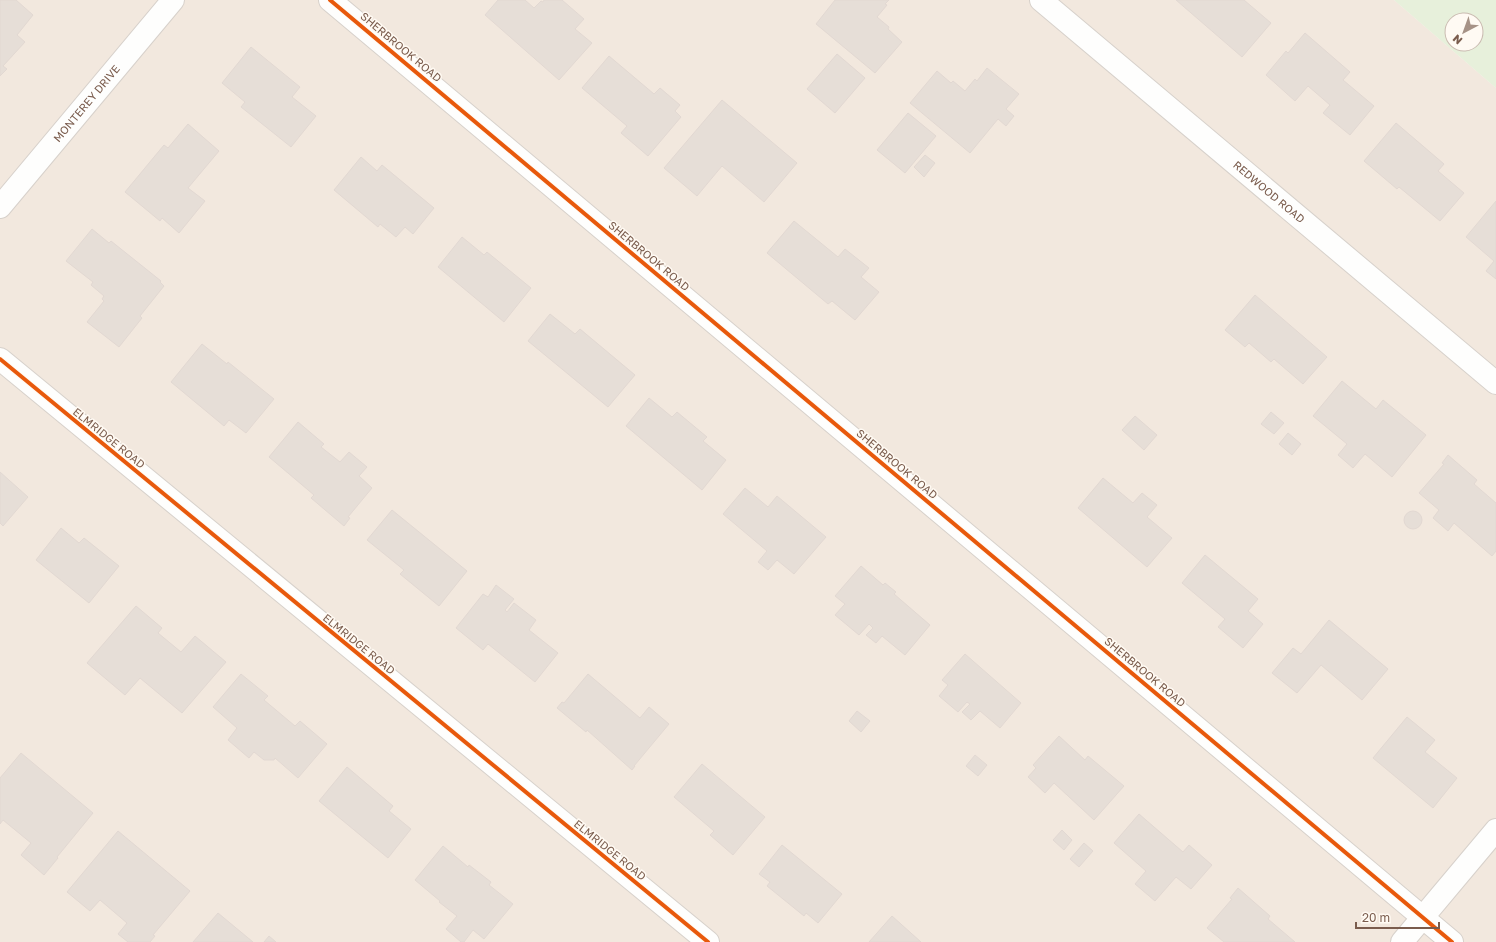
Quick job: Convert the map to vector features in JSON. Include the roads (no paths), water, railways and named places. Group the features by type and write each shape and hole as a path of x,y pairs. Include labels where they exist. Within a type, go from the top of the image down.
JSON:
{"street":[{"name":"MONTEREY DRIVE","path":"0,207 173,0"},
{"name":"SHERBROOK ROAD","path":"330,0 1452,942"},
{"name":"REDWOOD ROAD","path":"1041,0 1496,383"},
{"name":"ELMRIDGE ROAD","path":"0,359 708,942"},
{"path":"1402,942 1496,830"}]}
